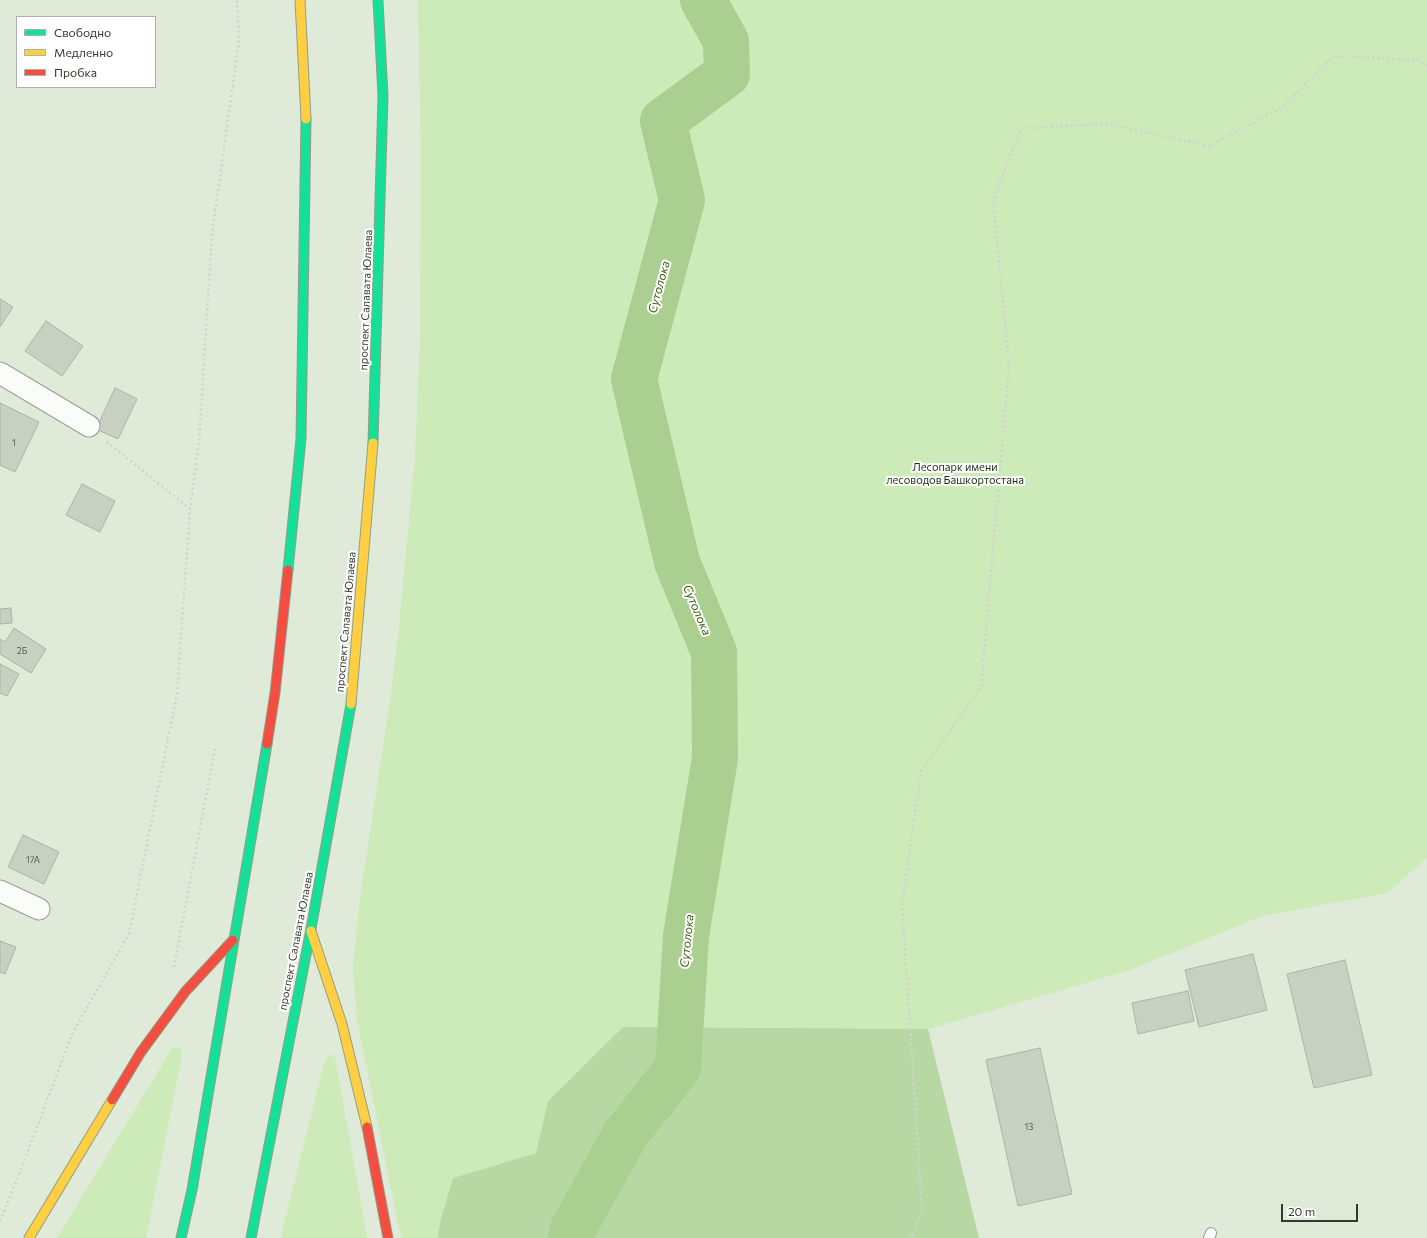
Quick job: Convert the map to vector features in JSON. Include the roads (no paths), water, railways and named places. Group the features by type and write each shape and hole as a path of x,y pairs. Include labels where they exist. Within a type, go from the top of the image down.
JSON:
{"main road":[{"path":"182,1238 192,1190 274,693 301,439 306,119 300,0"},
{"name":"проспект Салавата Юлаева","path":"251,1238 311,929 352,697 374,434 383,96 378,0"},
{"path":"311,929 342,1024 365,1118 388,1238"},
{"path":"29,1238 142,1052 185,992 233,940"}],"street":[{"path":"0,373 88,426"},
{"path":"0,891 39,909"}],"waterway":[{"name":"Сутолока","path":"571,1238 573,1229 625,1135 678,1068 686,936 715,758 714,652 677,562 634,379 682,200 663,121 727,74 726,41 703,0"}],"park label":[{"name":"Лесопарк имени лесоводов Башкортостана","path":"955,473"}]}
